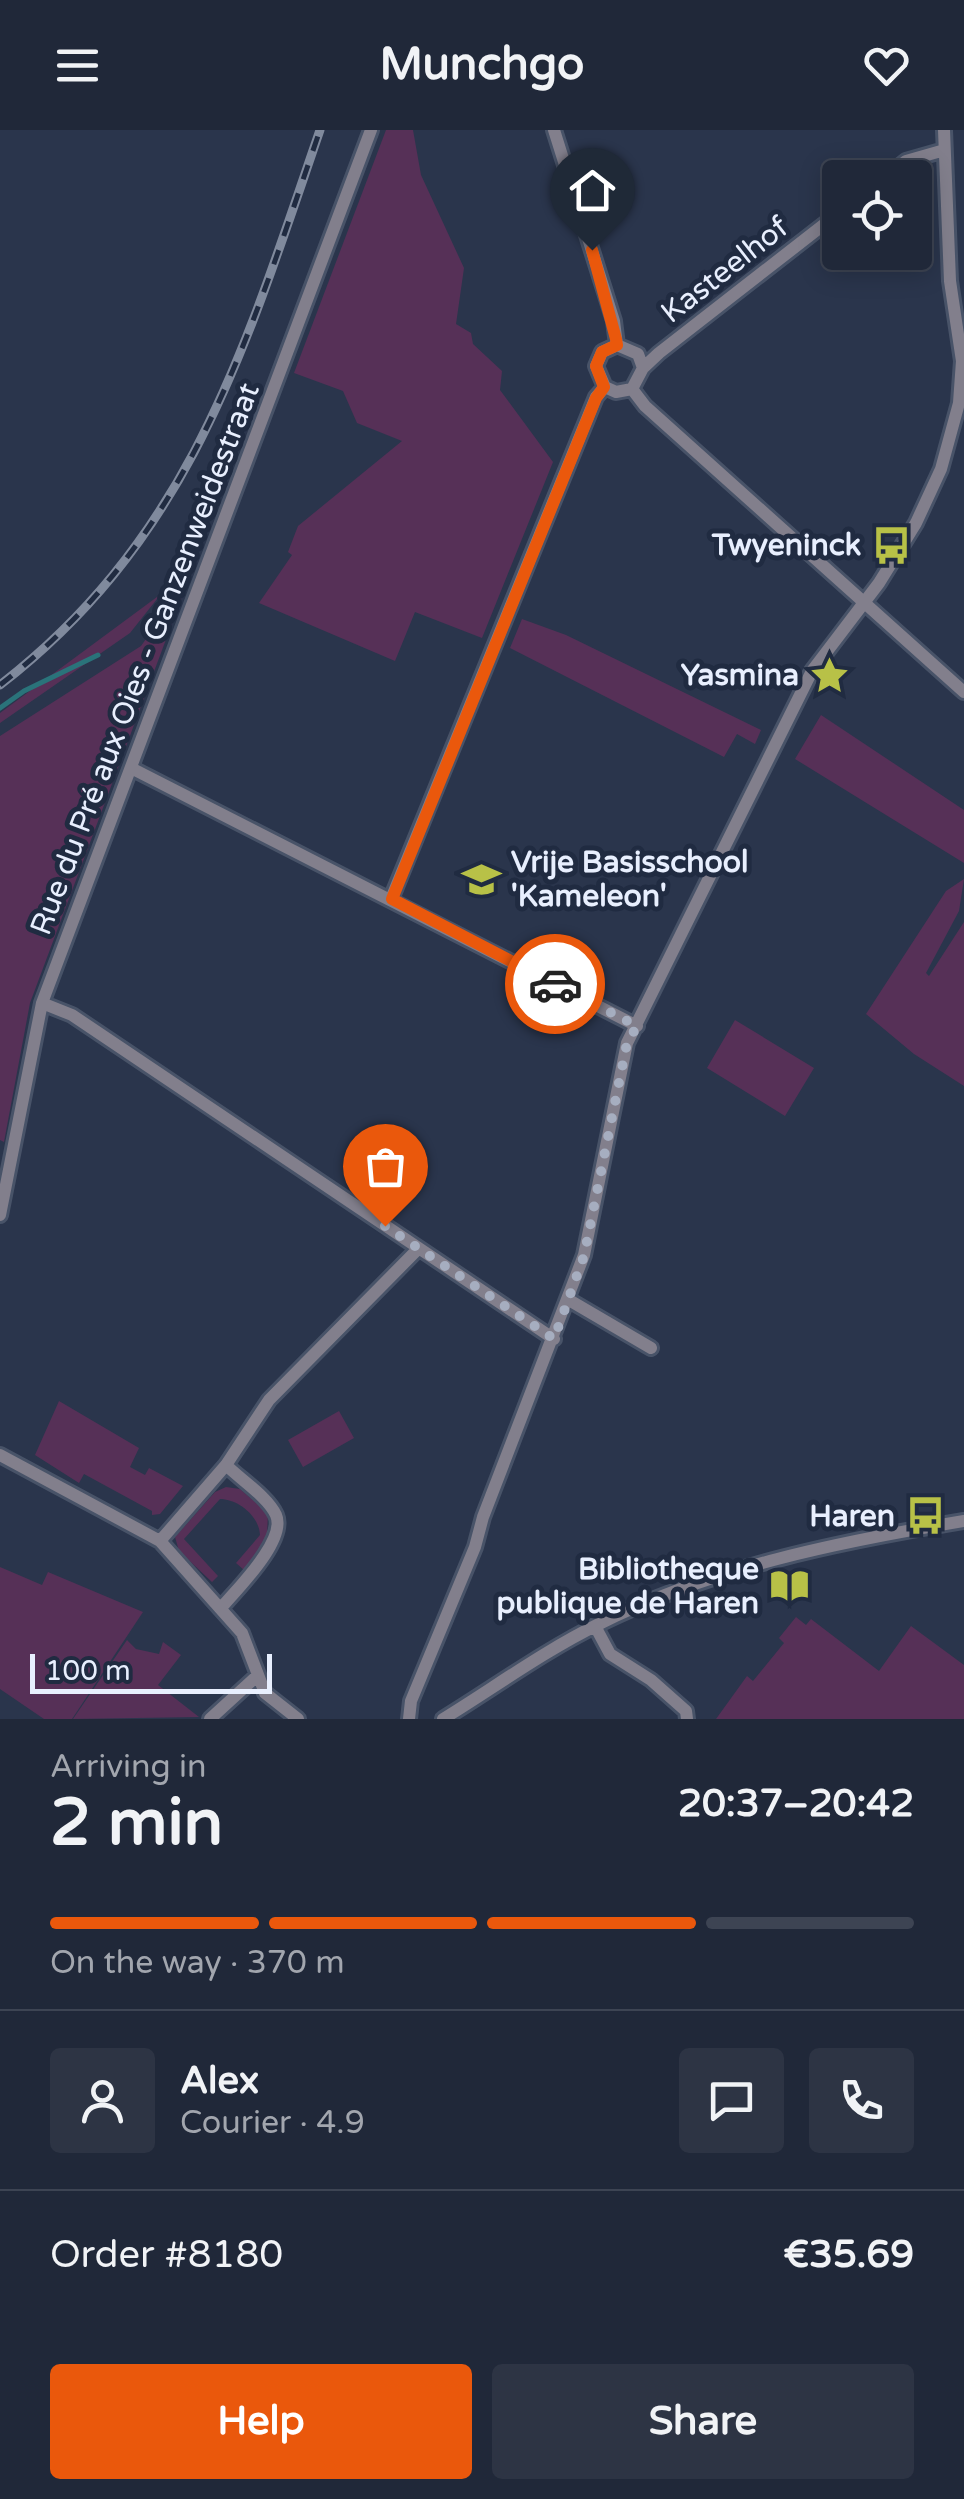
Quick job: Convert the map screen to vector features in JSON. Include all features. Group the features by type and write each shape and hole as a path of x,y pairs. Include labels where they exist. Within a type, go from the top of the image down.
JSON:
{"street":[{"name":"Rue du Pré aux Oies - Ganzenweidestraat","path":"0,1215 6,1157 42,1003 372,130"},
{"path":"554,130 614,321 617,345"},
{"path":"409,1719 411,1700 448,1616 569,1300 598,1196 627,1043 812,671 916,523 942,468 959,403 960,329 950,282 944,130"},
{"path":"910,160 942,151"},
{"name":"Kasteelhof","path":"643,368 822,226"},
{"path":"617,345 638,354 643,368 632,388 616,392 604,387 596,366 602,352 617,345"},
{"path":"392,899 596,398 604,387"},
{"path":"632,388 645,406 964,692"},
{"path":"131,768 637,1026"},
{"path":"42,1003 72,1016 255,1136 416,1250 554,1339"},
{"path":"160,1541 226,1466 268,1400 416,1250"},
{"path":"569,1300 650,1348"},
{"path":"0,1455 160,1541 242,1633 265,1693 298,1719"},
{"path":"222,1607 274,1541 278,1524 275,1512 226,1466"},
{"path":"444,1719 595,1626 715,1576 781,1556 964,1521"},
{"path":"595,1626 610,1654 650,1680 686,1711 687,1719"},
{"path":"210,1719 256,1677"}],"shaded area":[{"path":"386,130 413,130 421,175 464,268 456,324 471,333 473,344 502,371 500,390 553,462 482,638 415,612 395,661 259,603 292,555 288,552 298,526 402,441 357,423 343,391 294,373"},
{"path":"189,578 30,1003 4,1142 0,1140 0,736 141,646"},
{"path":"161,594 130,633 0,723 0,713"},
{"path":"522,619 566,635 761,730 755,744 737,734 724,757 510,648"},
{"path":"821,715 964,810 964,863 795,759"},
{"path":"964,879 959,911 926,973 929,976 964,922 964,1086 914,1054 866,1014 946,891"},
{"path":"735,1020 814,1068 785,1116 707,1068"},
{"path":"59,1401 139,1448 130,1467 145,1475 149,1468 183,1486 160,1514 152,1515 152,1511 84,1474 79,1483 35,1455"},
{"path":"339,1411 354,1438 303,1467 288,1440"},
{"path":"226,1487 240,1489 268,1513 267,1538 244,1570 236,1563 260,1535 259,1528 246,1510 220,1499 184,1539 218,1576 212,1582 179,1551 175,1537 215,1492"},
{"path":"0,1567 42,1585 48,1572 143,1612 72,1719 44,1719 0,1689"},
{"path":"796,1617 806,1625 811,1619 879,1671 911,1626 964,1665 964,1719 716,1719 747,1676 753,1681 784,1643 779,1638"},
{"path":"127,1640 136,1649 159,1654 163,1642 181,1655 158,1685 199,1717 73,1719"}],"waterway":[{"path":"0,708 24,691 98,655"}],"railway":[{"path":"0,685 66,628 120,566 165,502 204,434 236,362 320,130"}],"way so far":[{"path":"385,1226 479,1293 554,1339 584,1256 627,1043 637,1026 555,984"}],"place":[{"name":"Twyeninck","path":"891,545"},
{"name":"Yasmina","path":"829,675"},
{"name":"Vrije Basisschool 'Kameleon'","path":"481,879"},
{"name":"Haren","path":"925,1516"},
{"name":"Bibliotheque publique de Haren","path":"789,1586"}],"route":[{"path":"555,984 392,899 596,398 604,387 596,374 598,358 617,345 614,321 592,250"}]}
